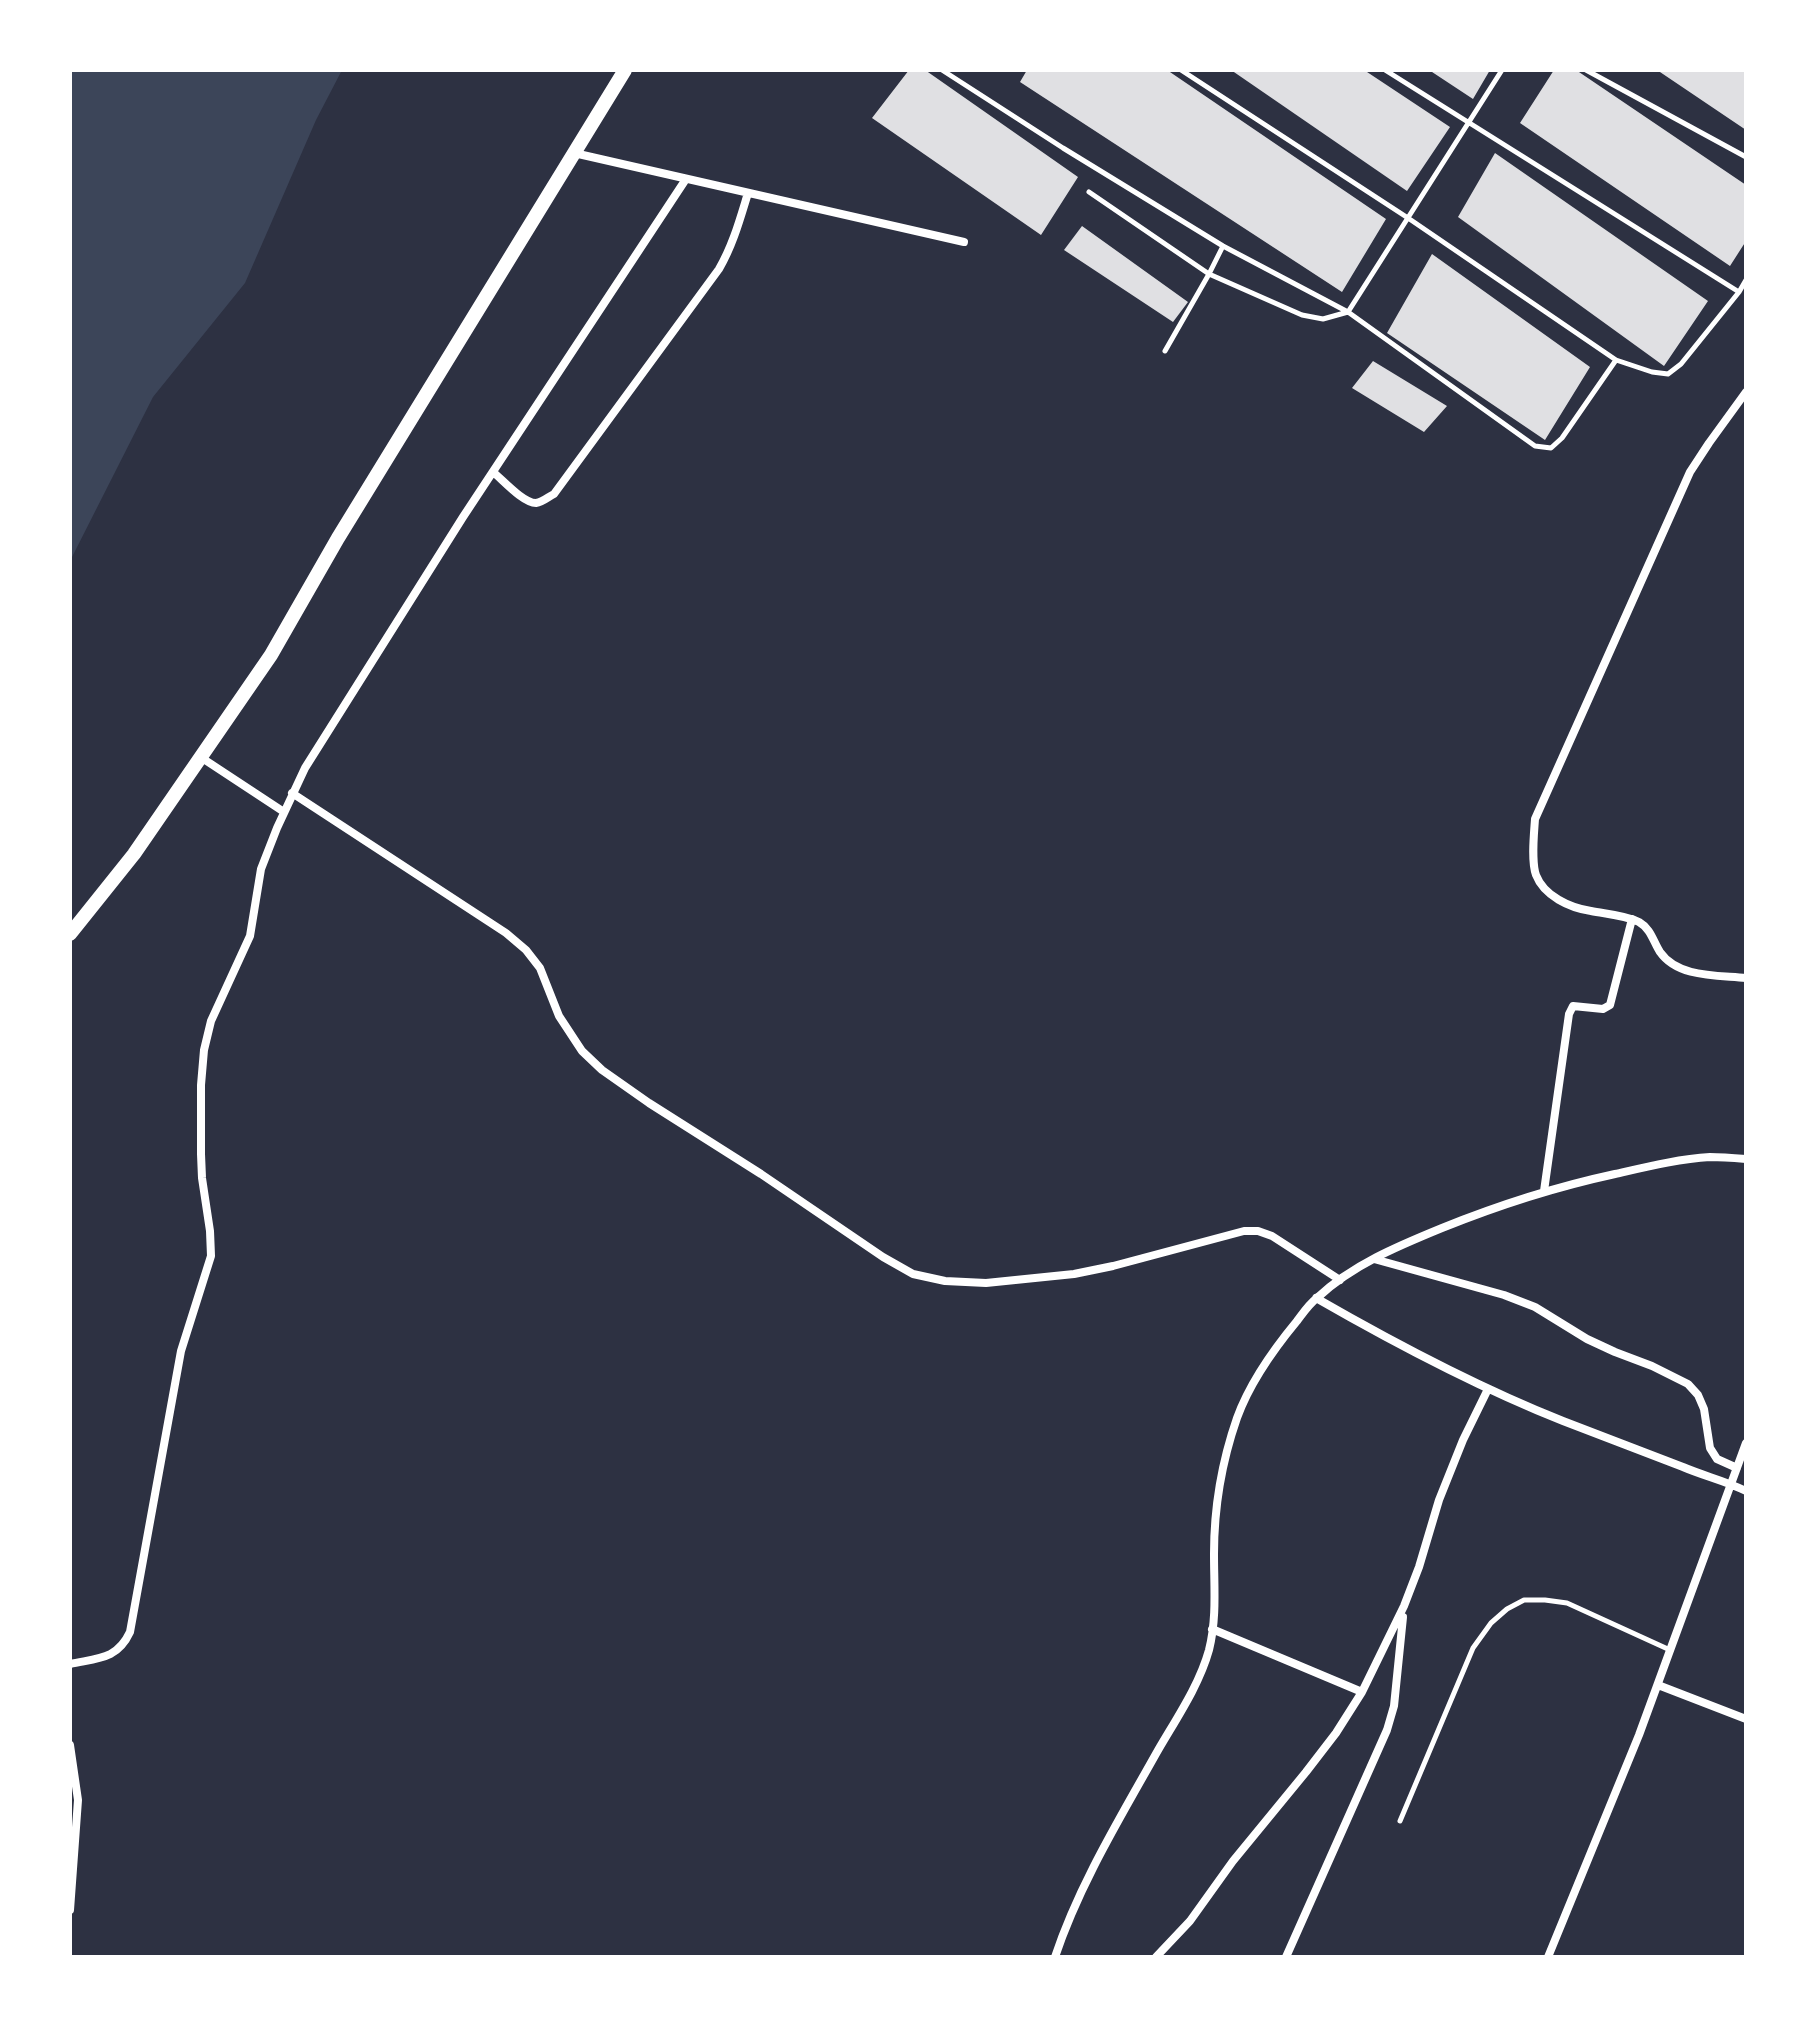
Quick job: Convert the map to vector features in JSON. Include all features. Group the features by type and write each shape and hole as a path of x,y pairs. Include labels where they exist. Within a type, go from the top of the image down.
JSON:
{"main road":[{"path":"70,934 134,854 271,655 338,538 625,70"}],"street":[{"path":"573,153 964,242"},
{"path":"70,1664 111,1655 123,1647 130,1632 181,1351 211,1256 201,1154 204,1050 211,1021 250,936 261,869 284,812 305,768 493,472 686,179"},
{"path":"493,472 526,500 535,503 554,494 719,269 728,254 748,193"},
{"path":"1746,392 1690,472 1535,819 1533,844 1536,875 1552,896 1578,909 1632,919 1646,926 1658,950 1679,968 1746,978"},
{"path":"202,758 284,812"},
{"path":"292,793 506,933 526,950 540,968 559,1016 582,1051 602,1070 913,1274 945,1281 986,1283 1074,1274 1244,1231 1258,1231 1272,1236 1340,1280"},
{"path":"1544,1191 1569,1014 1573,1006 1596,1010 1610,1005 1632,919"},
{"path":"1055,1957 1083,1889 1195,1686 1209,1650 1216,1609 1214,1552 1218,1502 1224,1463 1238,1415 1261,1368 1316,1298 1354,1268 1409,1241 1544,1191 1675,1161 1713,1157 1746,1159"},
{"path":"1373,1259 1504,1295 1535,1307 1587,1339 1688,1384 1698,1395 1704,1409 1710,1448 1717,1459 1737,1468"},
{"path":"1316,1298 1488,1389 1746,1491"},
{"path":"1156,1957 1190,1921 1233,1861 1306,1772 1362,1692 1404,1606 1439,1500 1488,1389"},
{"path":"1548,1957 1658,1685 1746,1443"},
{"path":"1286,1957 1387,1730 1394,1706 1404,1606"},
{"path":"1212,1629 1362,1692"},
{"path":"1658,1685 1746,1719"},
{"path":"70,1745 78,1800 70,1910"}],"lane":[{"path":"942,70 1223,246 1348,312 1535,446 1551,448 1562,438 1616,360"},
{"path":"1181,70 1408,218 1616,360 1668,374 1681,364 1746,280"},
{"path":"1385,70 1739,292"},
{"path":"1089,192 1209,274 1302,315 1323,319 1348,312 1502,70"},
{"path":"1586,70 1746,157"},
{"path":"1165,351 1223,246"},
{"path":"1400,1821 1473,1648 1491,1623 1507,1609 1524,1600 1567,1603 1671,1650"}],"shaded area":[{"path":"70,70 342,70 316,120 245,283 153,397 70,561"}],"building":[{"path":"909,70 925,70 1078,177 1041,235 872,118"},
{"path":"1027,70 1167,70 1386,219 1342,292 1020,82"},
{"path":"1231,70 1364,70 1450,127 1407,191"},
{"path":"1429,70 1490,70 1473,99"},
{"path":"1554,70 1576,70 1746,185 1746,241 1730,266 1520,123"},
{"path":"1657,70 1746,70 1746,130"},
{"path":"1495,153 1708,301 1664,366 1458,217"},
{"path":"1082,226 1188,302 1173,322 1064,250"},
{"path":"1432,254 1590,367 1545,440 1387,333"},
{"path":"1373,361 1447,406 1424,432 1352,388"}]}
